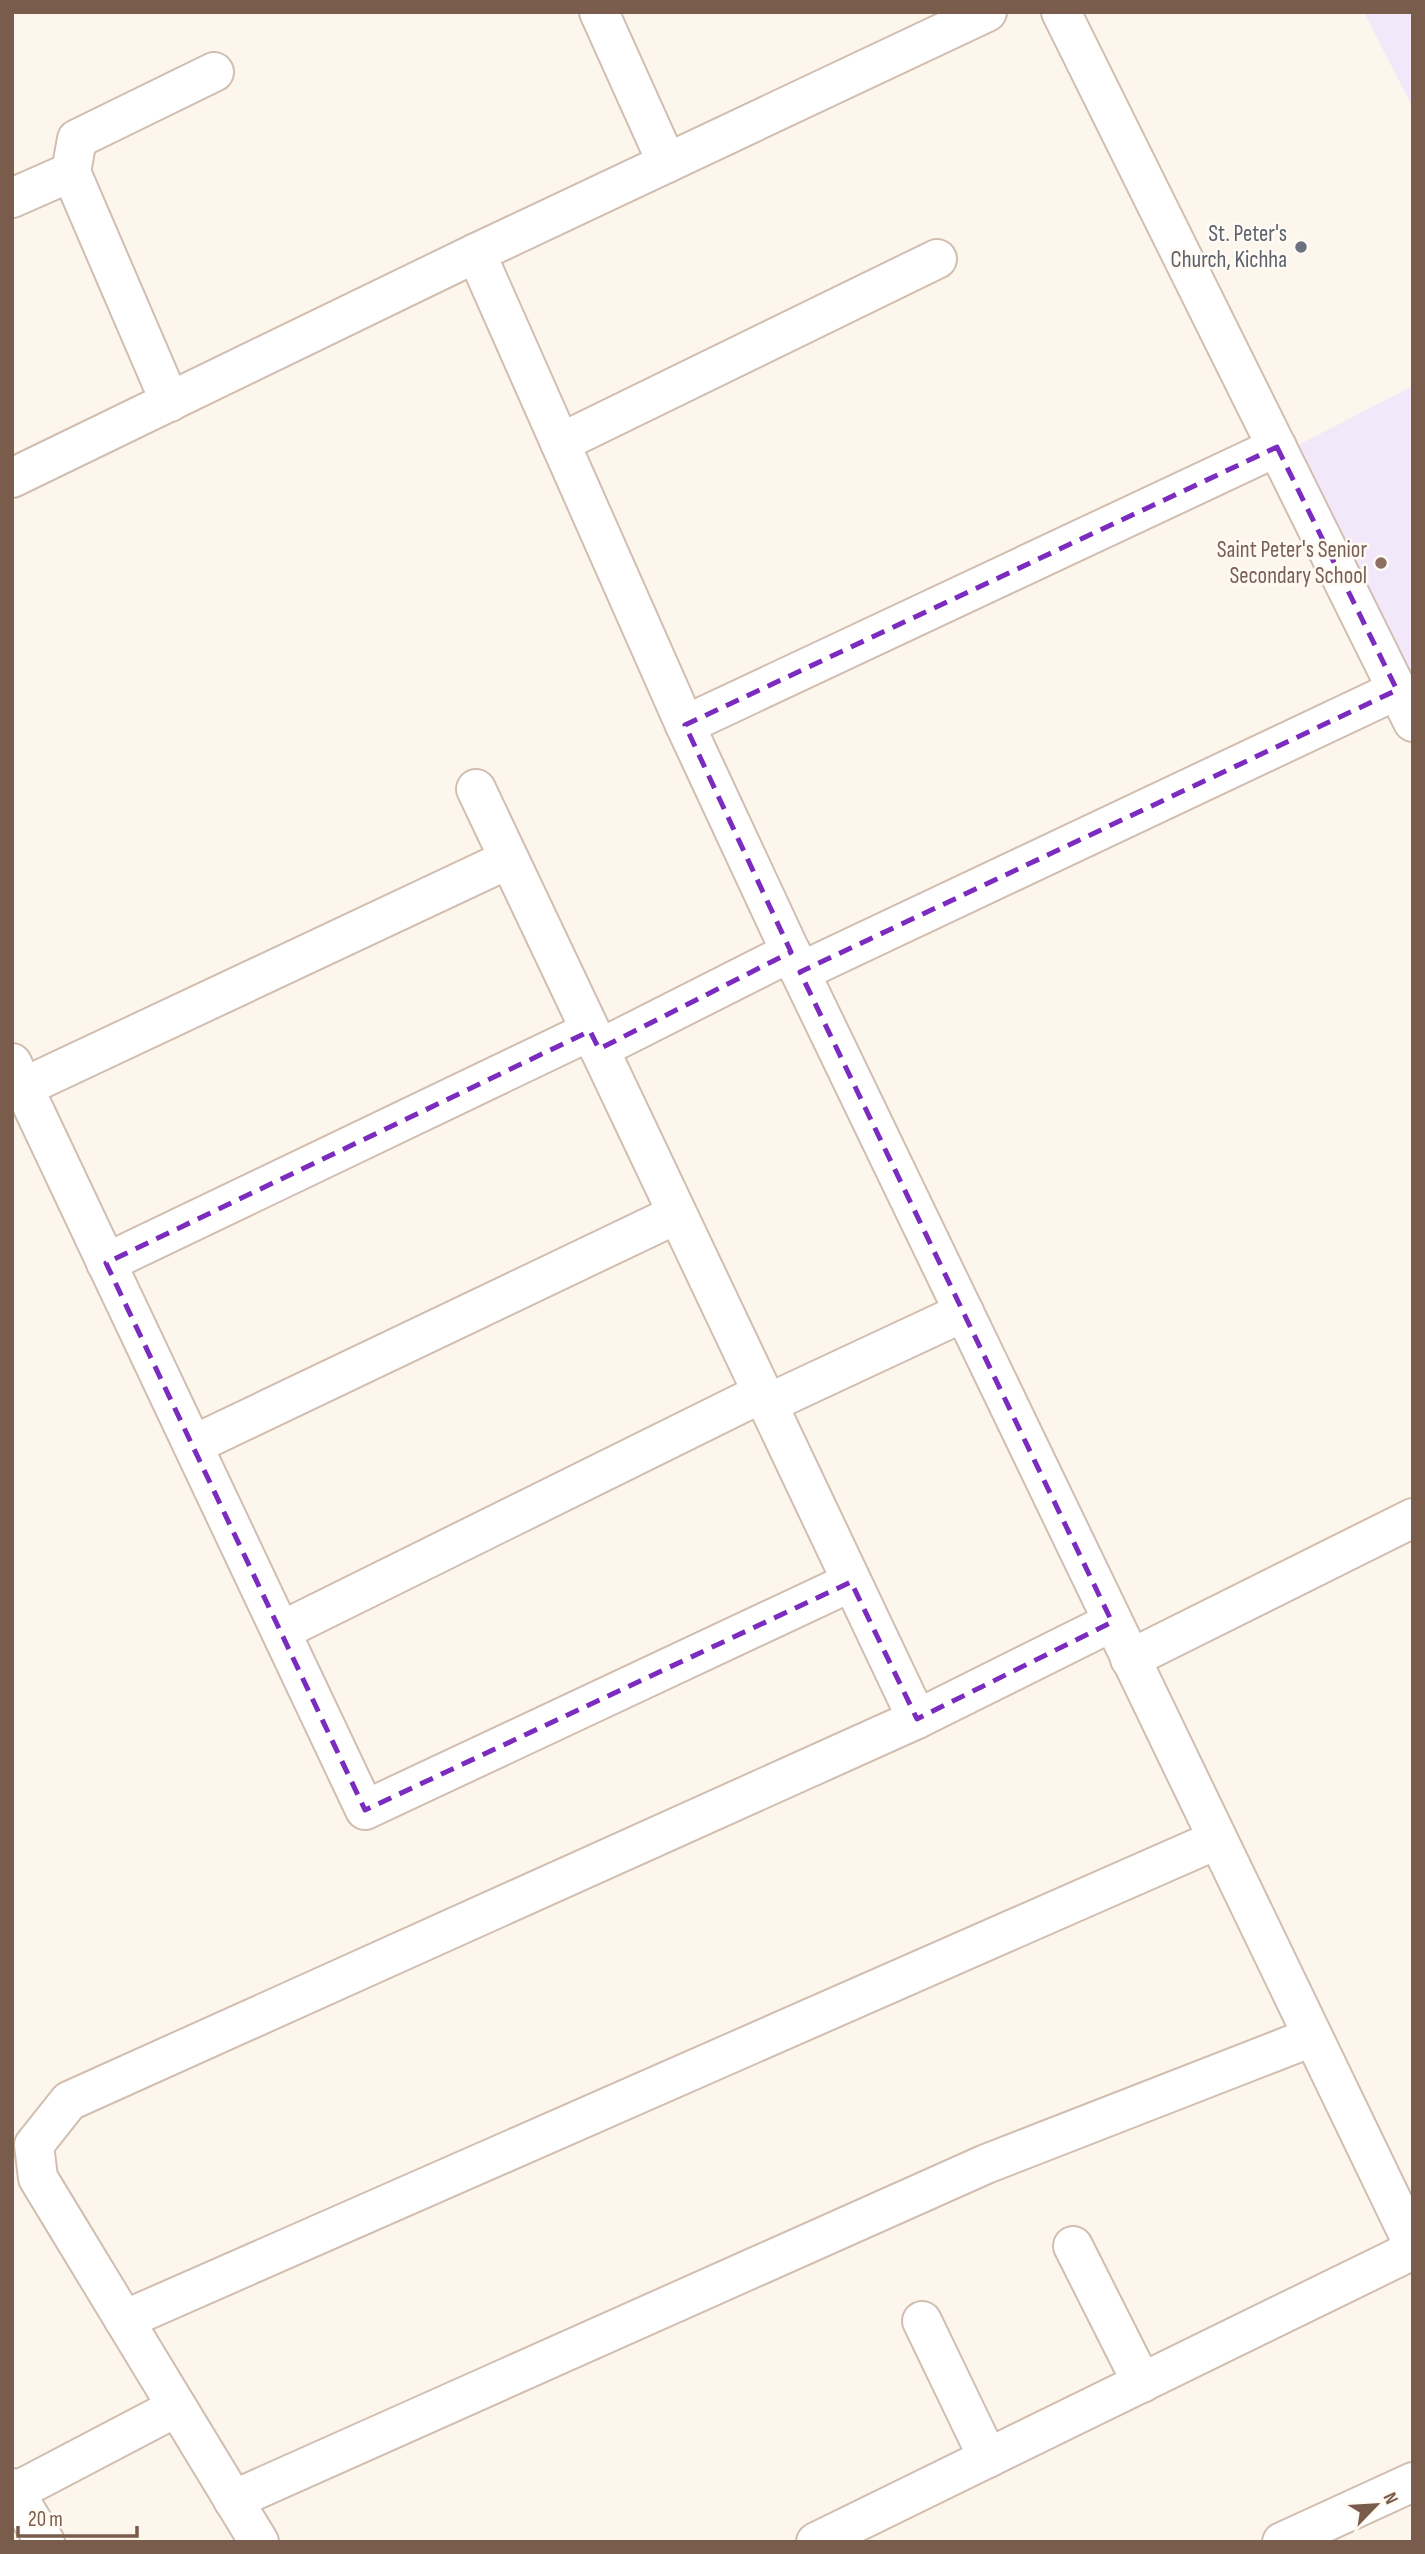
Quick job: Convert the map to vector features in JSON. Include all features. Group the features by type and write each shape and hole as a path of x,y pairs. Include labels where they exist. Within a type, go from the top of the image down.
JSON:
{"street":[{"path":"599,12 667,163"},
{"path":"12,478 476,253 987,12"},
{"path":"106,1263 595,1040 796,962 1405,706 1061,12"},
{"path":"170,402 71,172 77,139 214,72"},
{"path":"12,198 71,172"},
{"path":"476,253 685,725 796,962 1216,1840 1413,2244"},
{"path":"559,443 937,259"},
{"path":"685,725 1277,447"},
{"path":"476,789 916,1718"},
{"path":"509,859 18,1075 106,1263 365,1810 851,1582"},
{"path":"193,1445 677,1214"},
{"path":"281,1631 764,1398 964,1312"},
{"path":"1130,1659 1413,1518"},
{"path":"259,2542 38,2178 34,2145 69,2101 916,1718 1112,1622"},
{"path":"124,2320 1216,1840"},
{"path":"233,2500 986,2164 1312,2036"},
{"path":"1073,2246 1142,2383"},
{"path":"816,2542 1413,2250"},
{"path":"922,2321 988,2458"},
{"path":"45,2542 13,2490 177,2407"},
{"path":"1282,2542 1413,2482"}],"highlighted area":[{"path":"1277,447 1397,690 800,972 1112,1622 917,1719 851,1582 365,1810 106,1263 590,1031 599,1049 791,952 685,725"}],"shaded area":[{"path":"1364,12 1413,12 1413,108"},
{"name":"Saint Peter's Senior Secondary School","path":"1413,386 1413,677 1288,450"}],"place":[{"name":"St. Peter's Church, Kichha","path":"1301,247"},
{"name":"Saint Peter's Senior Secondary School","path":"1381,563"}]}
